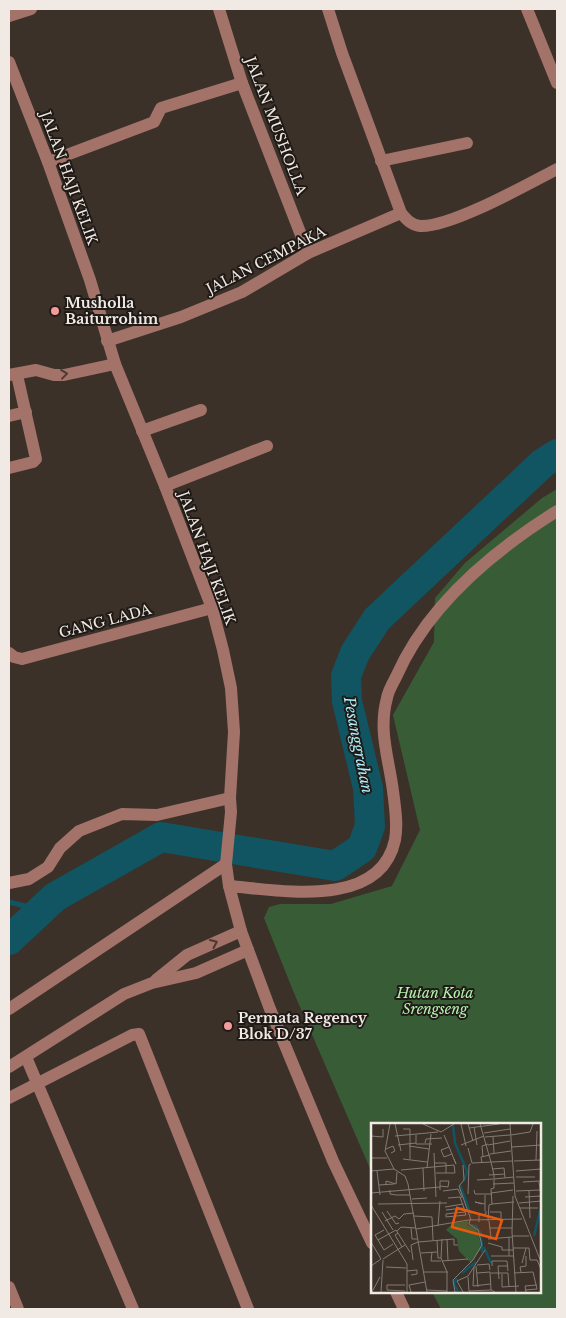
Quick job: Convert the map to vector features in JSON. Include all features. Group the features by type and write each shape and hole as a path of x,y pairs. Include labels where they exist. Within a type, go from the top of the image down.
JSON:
{"street":[{"path":"9,16 31,9"},
{"name":"JALAN MUSHOLLA","path":"219,9 242,83 308,253"},
{"path":"328,9 342,53 401,213 412,224 420,226 438,224 465,214 557,169"},
{"path":"527,9 557,83"},
{"name":"JALAN HAJI KELIK","path":"9,62 48,162 90,280 115,364 212,608 231,688 234,732 230,798 232,812 226,861 229,886 241,931 270,1009 333,1161 371,1241"},
{"path":"48,162 154,122 161,108 242,83"},
{"path":"381,161 467,143"},
{"name":"JALAN CEMPAKA","path":"107,341 181,317 242,292 308,253 401,213"},
{"path":"9,468 33,462 36,459 26,412 13,375 36,370 54,375 64,375 115,364"},
{"path":"142,431 201,410"},
{"path":"9,416 26,412"},
{"path":"165,486 267,446"},
{"path":"229,886 303,891 348,888 369,879 379,870 395,841 396,821 393,790 384,750 383,730 387,697 402,662 421,632 450,596 537,523 557,511"},
{"name":"GANG LADA","path":"9,652 14,657 22,659 212,608"},
{"path":"9,883 29,879 48,868 60,848 79,831 122,814 157,815 230,798"},
{"path":"9,1009 226,861"},
{"path":"152,983 186,955 241,931"},
{"path":"9,1068 124,994 152,983 196,973 248,950"},
{"path":"9,1098 132,1035 139,1034 248,1309"},
{"path":"26,1057 133,1309"},
{"path":"9,1287 18,1309"},
{"path":"396,1293 404,1309"}],"green space":[{"name":"Hutan Kota Srengseng","path":"557,489 557,1309 441,1309 433,1293 541,1293 541,1123 371,1123 371,1171 294,993 264,918 269,907 280,904 331,904 392,886 420,830 393,715 434,642 435,598 465,563 542,498"}],"waterway":[{"name":"Pesanggrahan","path":"9,940 55,897 161,837 335,866 362,848 370,826 368,788 347,701 346,676 355,653 377,619 543,463 557,454"},
{"path":"9,902 41,910"}],"place":[{"name":"Musholla Baiturrohim","path":"55,311"},
{"name":"Permata Regency Blok D/37","path":"228,1026"}]}
